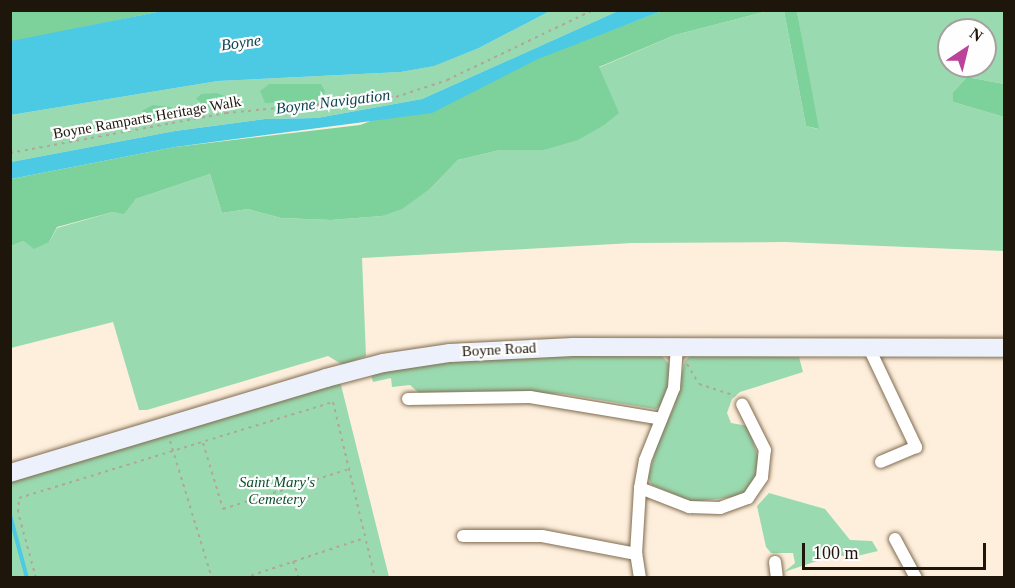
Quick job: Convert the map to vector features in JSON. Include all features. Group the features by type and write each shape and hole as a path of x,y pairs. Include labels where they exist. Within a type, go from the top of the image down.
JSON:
{"street":[{"path":"870,348 916,447 881,462"},
{"name":"Boyne Road","path":"10,473 383,363 508,349 677,352 1005,348"},
{"path":"640,578 636,554 640,488 645,460 674,388 677,352"},
{"path":"408,399 530,397 661,419"},
{"path":"640,488 689,507 720,508 748,498 762,477 765,450 742,404"},
{"path":"463,536 542,536 636,554"},
{"path":"895,539 916,578"},
{"path":"776,562 777,578"}],"path":[{"name":"Boyne Ramparts Heritage Walk","path":"10,153 226,113 396,97 447,80 593,10"},
{"path":"677,352 691,368 699,384 715,391 731,392 742,404"},
{"path":"36,578 18,512 19,498 118,465 173,453 333,402 375,578"},
{"path":"166,427 212,578"},
{"path":"203,443 223,510 349,469"},
{"path":"244,578 365,538"},
{"path":"293,561 298,578"}],"green space":[{"path":"10,11 162,11 11,42"},
{"path":"550,11 618,11 422,99 317,118 265,119 175,131 11,162 11,115 218,81 401,72 433,66 479,48"},
{"path":"662,11 768,11 675,35 599,67 619,113 604,125 578,140 544,150 500,150 458,160 431,188 402,209 382,216 331,220 281,218 248,209 222,213 210,174 136,199 124,214 113,212 57,227 49,242 34,249 24,241 11,246 11,179 175,147 360,125"},
{"path":"768,11 784,11 806,126 818,129 797,11 1004,11 1004,84 972,78 997,78 997,18 937,18 937,78 966,78 953,92 953,102 1004,117 1004,251 785,242 632,243 362,258 366,356 343,365 328,356 147,410 139,410 113,322 11,348 11,246 24,241 49,242 57,228 113,212 124,213 136,199 210,174 222,213 248,209 281,218 331,220 382,216 431,188 458,160 500,150 544,150 618,113 598,68 675,35"},
{"path":"784,11 797,11 819,129 806,126"},
{"path":"966,78 1004,84 1004,117 953,102 953,92"},
{"path":"269,84 321,84 325,91 322,101 265,103 260,91"},
{"path":"217,93 235,100 234,105 212,110 196,99 201,94"},
{"path":"153,105 171,107 176,111 147,122 140,117 143,110"},
{"path":"660,354 671,366 668,391 660,407 655,409 563,394 477,391 419,393 410,385 392,387 391,378 373,382 371,374 452,357"},
{"path":"692,354 799,357 803,372 740,392 732,399 727,413 731,423 748,426 758,457 755,480 741,496 693,502 652,485 648,478 658,441 674,406 685,361"},
{"name":"Saint Mary's Cemetery","path":"340,381 389,577 11,578 11,482"},
{"path":"769,493 825,509 850,540 872,541 878,551 853,557 835,555 784,572 795,563 793,553 771,553 766,547 757,506"}],"water":[{"name":"Boyne","path":"162,11 550,11 479,48 434,66 401,72 218,81 11,115 11,41"},
{"path":"618,11 662,11 538,59 432,113 175,147 11,179 11,162 175,131 265,119 317,118 422,99"}],"waterway":[{"path":"10,515 27,578"}],"water label":[{"name":"Boyne Navigation","path":"333,102"}]}
